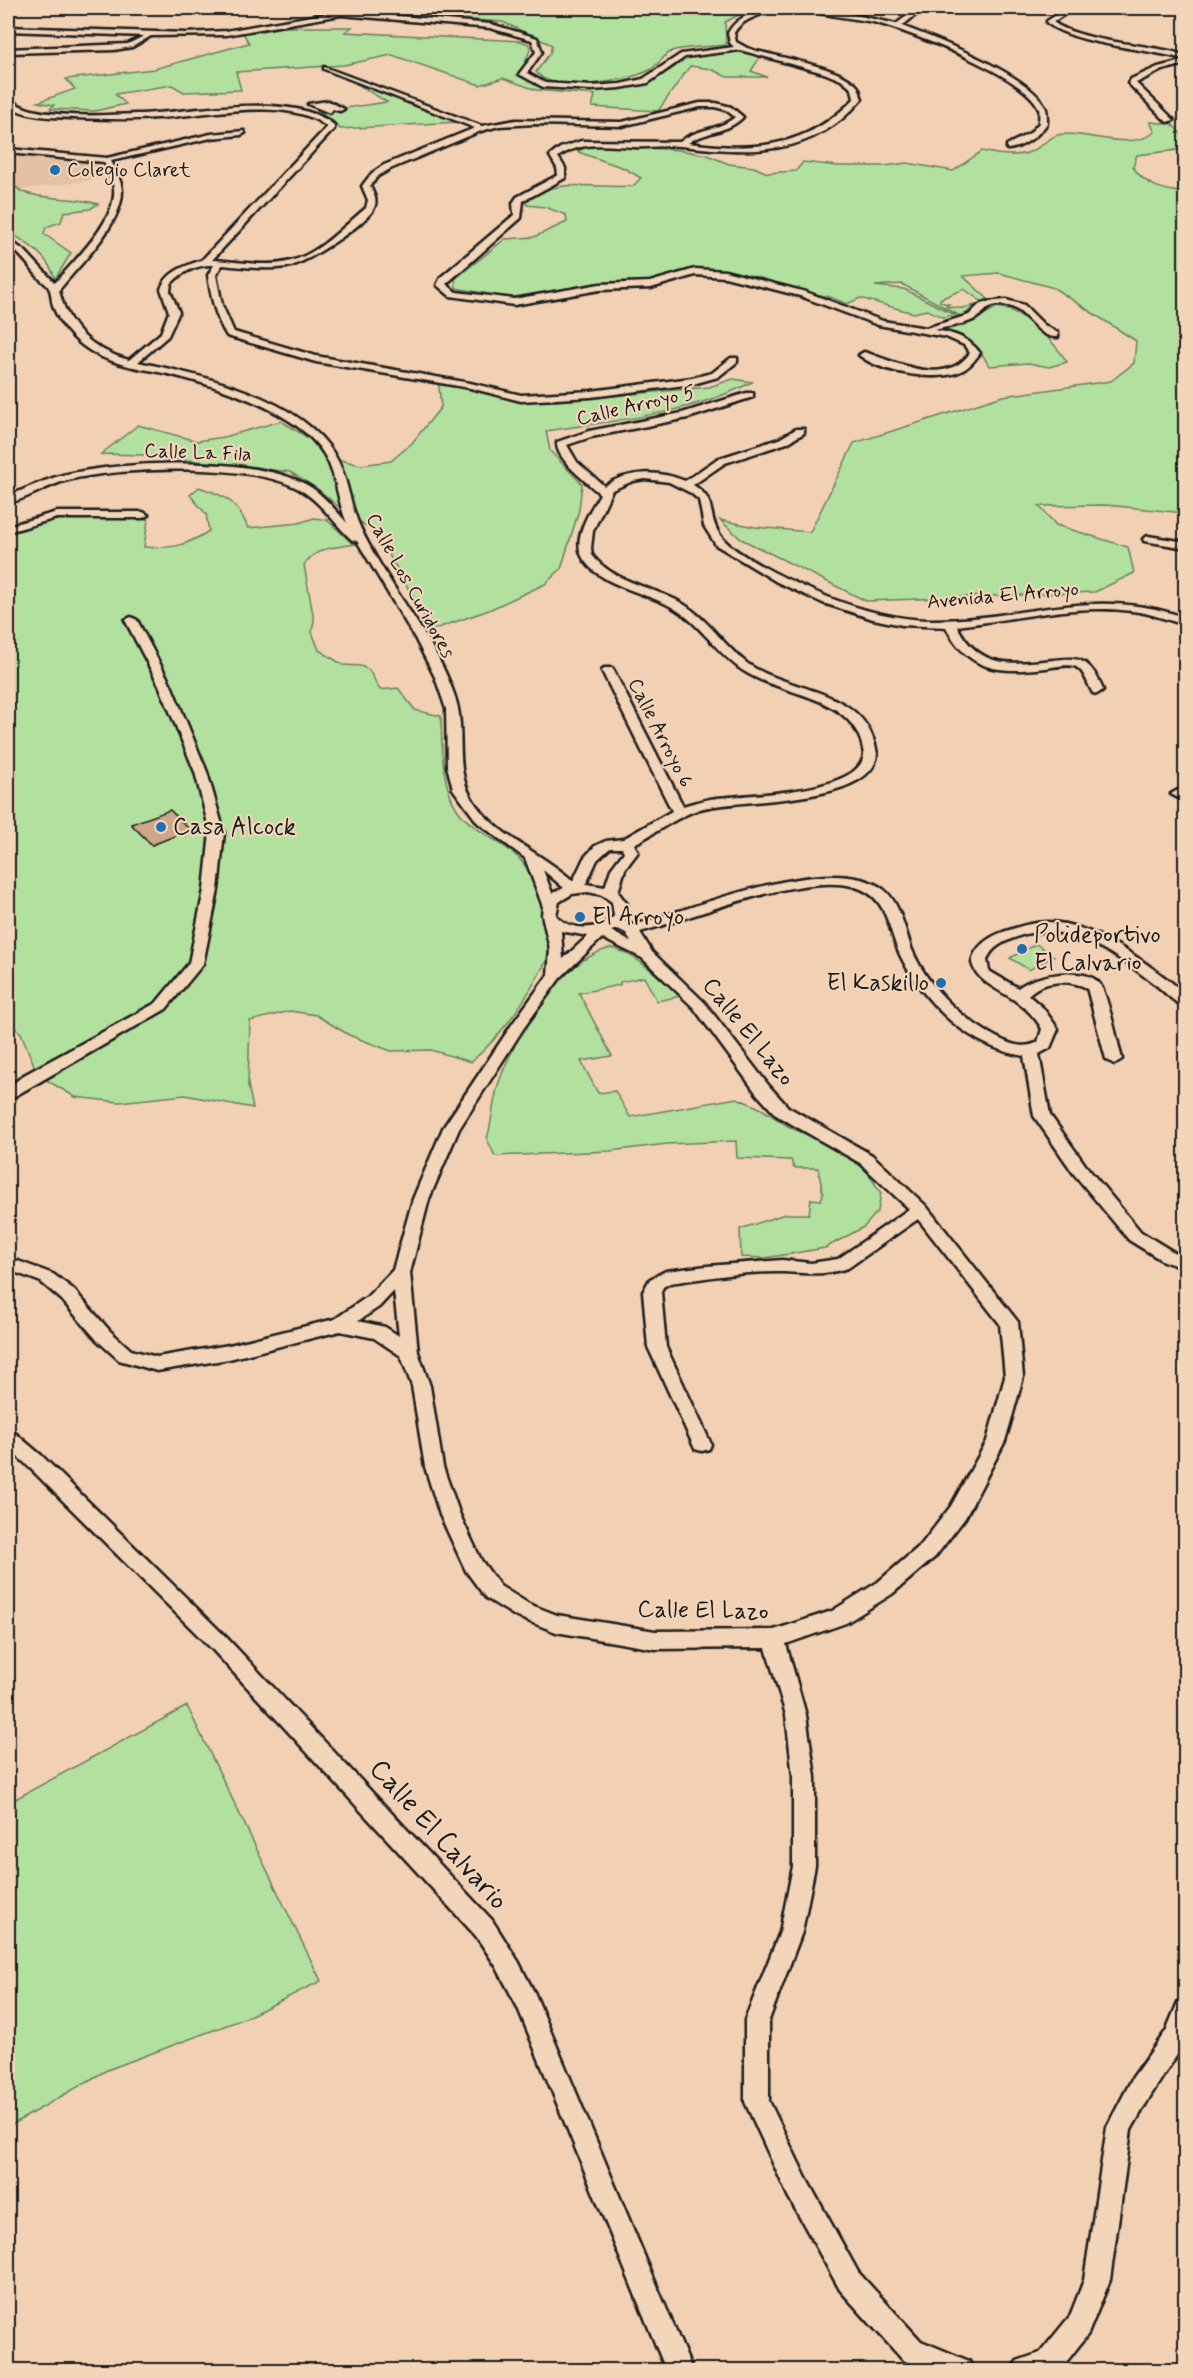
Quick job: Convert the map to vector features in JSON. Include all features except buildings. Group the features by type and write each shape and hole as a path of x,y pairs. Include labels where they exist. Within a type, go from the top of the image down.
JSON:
{"street":[{"path":"771,8 742,19 732,28 733,43 739,48 764,57 839,76 856,87 858,99 826,130 801,141 750,149 712,149 685,145 659,146 601,141 561,150 554,156 561,168 562,176 520,199 517,203 518,216 444,279 441,285 453,294 461,296 514,302 600,287 651,285 685,274 705,272 725,274 803,294 881,323 926,329 968,343 975,353 965,365 944,372 927,372 886,365 864,355"},
{"path":"808,8 896,27 941,43 998,71 1040,102 1045,117 1042,127 1010,147"},
{"path":"896,27 921,8"},
{"path":"1057,9 1070,9"},
{"path":"1070,9 1048,22 1050,25 1067,33 1162,49 1185,60"},
{"path":"8,29 149,35 226,33 344,10 491,26 514,31 535,39 539,52 523,74 543,85 591,88 636,84 668,68 683,55 739,48"},
{"path":"8,51 114,48 130,46 149,35"},
{"path":"1170,120 1132,83 1133,80 1160,68 1185,60"},
{"path":"326,68 481,128"},
{"path":"8,102 30,112 52,115 159,116 265,108 298,111 323,119 331,127 205,262 178,274 167,283 165,291 174,312 165,334 131,363"},
{"path":"323,119 333,113 312,104 328,103 340,109"},
{"path":"205,262 279,265 295,263 317,250 370,209 372,200 366,186 376,172 458,140 481,128 508,123 542,122 631,124 692,106 707,104 730,110 739,117 729,124 691,137 684,142 685,145"},
{"path":"8,151 107,160 211,136 241,133"},
{"path":"55,289 105,226 115,209 118,192 107,160"},
{"name":"Calle Los Curidores","path":"8,242 31,259 55,289 61,315 81,340 111,358 206,380 248,394 280,411 312,434 329,453 339,471 350,516 365,547 420,637 448,696 453,714 452,761 459,787 475,813 504,839 564,879 575,889"},
{"path":"220,262 212,275 213,286 221,318 230,334 261,346 309,359 364,370 465,384 527,399 693,381 716,375 734,360"},
{"path":"926,329 972,317 982,306 1006,303 1022,307 1041,327 1055,335"},
{"name":"Calle Arroyo 5","path":"605,493 572,464 562,451 561,444 590,434 684,416 750,395"},
{"path":"575,889 592,855 607,845 627,843 679,812 710,803 824,789 842,782 861,770 870,759 870,747 865,732 855,717 839,706 744,666 704,625 689,614 667,601 611,576 592,561 586,553 586,534 605,493 614,483 644,477 670,479 687,484 721,461 783,441 800,431"},
{"name":"Calle La Fila","path":"8,500 70,476 121,469 243,471 279,477 304,488 365,547"},
{"name":"Avenida El Arroyo","path":"687,484 704,500 706,522 711,534 730,550 778,579 825,601 851,609 913,621 950,623 1021,614 1118,606 1147,609 1185,622"},
{"path":"8,529 31,520 57,515 144,514"},
{"path":"1148,539 1185,545"},
{"path":"8,1095 30,1079 161,1006 196,964 211,890 216,832 201,772 165,685 131,620"},
{"path":"950,623 968,651 981,661 1000,666 1074,662 1084,666 1097,690"},
{"name":"Calle Arroyo 6","path":"608,671 679,812"},
{"path":"610,894 618,869 631,852 627,843"},
{"path":"532,858 550,912 557,949 555,975"},
{"path":"616,922 631,930 664,922 762,890 808,881 836,880 859,884 877,891 887,902 908,955 925,984 949,1010 974,1031 997,1044 1031,1052 1045,1045 1050,1029 1043,1016 1033,1005 984,974 978,967 979,958 995,940 1024,930 1049,927 1076,932 1137,964 1185,1002"},
{"path":"575,889 600,890 618,900 622,907 621,915 616,922 598,931 575,932 565,929 550,912 554,898 575,889"},
{"name":"Calle El Lazo","path":"401,1273 409,1352 422,1386 434,1467 447,1505 473,1565 493,1592 522,1610 547,1620 590,1630 655,1640 774,1639 839,1617 885,1588 928,1551 958,1512 996,1441 1014,1377 1009,1322 998,1305 920,1210 866,1159 782,1111 763,1090 699,1005 647,956 631,930"},
{"path":"8,1267 18,1267 48,1278 67,1294 104,1336 125,1355 157,1364 229,1352 340,1324 373,1302 401,1273 421,1199 451,1128 511,1035 555,975 594,939 598,931"},
{"name":"Calle El Lazo","path":"598,931 647,956"},
{"path":"1019,995 1026,986 1040,981 1063,978 1086,980 1094,986 1114,1059"},
{"path":"1031,1052 1042,1116 1080,1170 1135,1236 1169,1257 1185,1263"},
{"path":"702,1444 657,1347 652,1292 656,1283 666,1277 707,1272 782,1266 811,1269 842,1264 920,1210"},
{"path":"340,1324 379,1332 409,1352"},
{"name":"Calle El Calvario","path":"8,1438 42,1467 219,1643 476,1918 495,1942 512,1968 527,2002 679,2370"},
{"path":"774,1639 796,1715 804,1777 804,1866 792,1932 758,2020 757,2102 797,2187 849,2281 912,2351 960,2370"},
{"path":"1026,2370 1048,2366 1079,2325 1097,2280 1119,2127 1142,2086 1174,2039 1185,2010"}],"shaded area":[{"name":"Colegio Claret","path":"8,155 86,159 100,162 107,178 19,190 14,184 8,183"}],"green space":[{"path":"449,8 752,8 725,22 726,45 675,50 668,53 650,70 639,74 608,82 573,84 545,79 536,72 550,53 552,45 503,22 450,18 447,14"},
{"path":"270,27 352,27 345,32 520,41 529,44 530,50 520,75 544,87 595,89 651,82 675,67 687,54 741,48 760,57 751,71 767,77 727,77 711,69 690,66 658,111 592,107 595,95 536,90 503,78 480,85 392,55 344,65 236,72 241,90 184,92 172,85 115,94 126,104 95,111 50,109 54,105 38,102 75,89 66,79 154,69 249,43 242,31"},
{"path":"355,83 457,122 340,129 332,120 318,112 387,102"},
{"path":"1150,122 1172,124 1185,138 1185,149 1137,155 1133,167 1150,183 1163,189 1185,193 1185,513 1106,505 1039,506 1056,525 1128,547 1134,573 1095,592 866,601 741,539 720,520 755,527 810,532 854,443 1003,396 1111,381 1134,363 1136,341 1054,288 999,273 963,276 989,300 981,301 964,289 940,299 940,302 949,304 946,306 954,308 975,305 962,317 902,284 875,286 904,289 955,315 943,317 927,310 913,313 860,298 847,304 830,297 764,283 689,271 648,281 597,283 526,297 504,297 456,288 455,279 505,239 534,237 567,222 566,215 545,207 527,205 525,200 537,193 564,186 633,186 641,178 624,168 578,152 587,146 679,150 707,155 729,164 754,167 767,173 796,171 803,162 838,166 885,166 907,163 953,171 982,151 1002,155 1023,154 1060,134 1123,141 1145,138 1155,132"},
{"path":"8,183 32,195 98,204 90,209 64,212 61,222 46,227 44,234 71,253 55,279 43,257 30,245 8,231"},
{"path":"997,307 1027,320 1046,336 1067,362 1049,367 1028,363 989,366 974,345 955,335 937,330 970,323"},
{"path":"438,378 516,400 556,401 709,387 733,379 752,382 703,402 677,409 546,431 550,451 582,484 579,510 561,569 545,584 489,610 432,630 376,532 347,514 318,489 290,472 145,455 101,454 138,425 197,441 224,437 281,421 315,442 328,457 361,465 391,461 412,443 441,407"},
{"path":"199,487 216,493 235,506 248,528 299,523 314,518 327,520 356,544 320,551 304,565 314,620 312,632 319,650 343,665 361,666 369,670 380,690 398,688 415,710 441,716 445,776 457,809 472,825 517,856 536,884 547,920 548,955 524,1000 509,1022 471,1062 431,1050 391,1051 349,1035 316,1015 290,1011 250,1021 248,1085 253,1108 185,1095 119,1102 75,1097 38,1075 21,1033 8,1023 8,532 53,519 136,514 148,520 144,547 178,545 209,531 206,514 190,495"},
{"path":"1036,944 1054,956 1029,970 1010,958"},
{"path":"611,948 639,961 681,996 657,1001 644,977 620,982 620,985 579,993 612,1056 581,1061 598,1093 615,1091 630,1117 737,1098 760,1108 791,1128 845,1150 867,1172 881,1193 878,1211 864,1227 825,1248 765,1258 741,1257 740,1229 785,1214 809,1214 811,1199 821,1200 823,1194 818,1168 794,1168 791,1160 737,1158 736,1141 667,1144 610,1151 495,1156 487,1139 498,1085 515,1045 541,1003 556,984 573,968 591,956"},
{"path":"187,1706 321,1981 243,2019 107,2070 8,2127 8,1803"}],"place":[{"name":"Colegio Claret","path":"55,170"},
{"name":"Casa Alcock","path":"161,827"},
{"name":"El Arroyo","path":"580,917"},
{"name":"Polideportivo El Calvario","path":"1022,949"},
{"name":"El Kaskillo","path":"941,983"}]}
